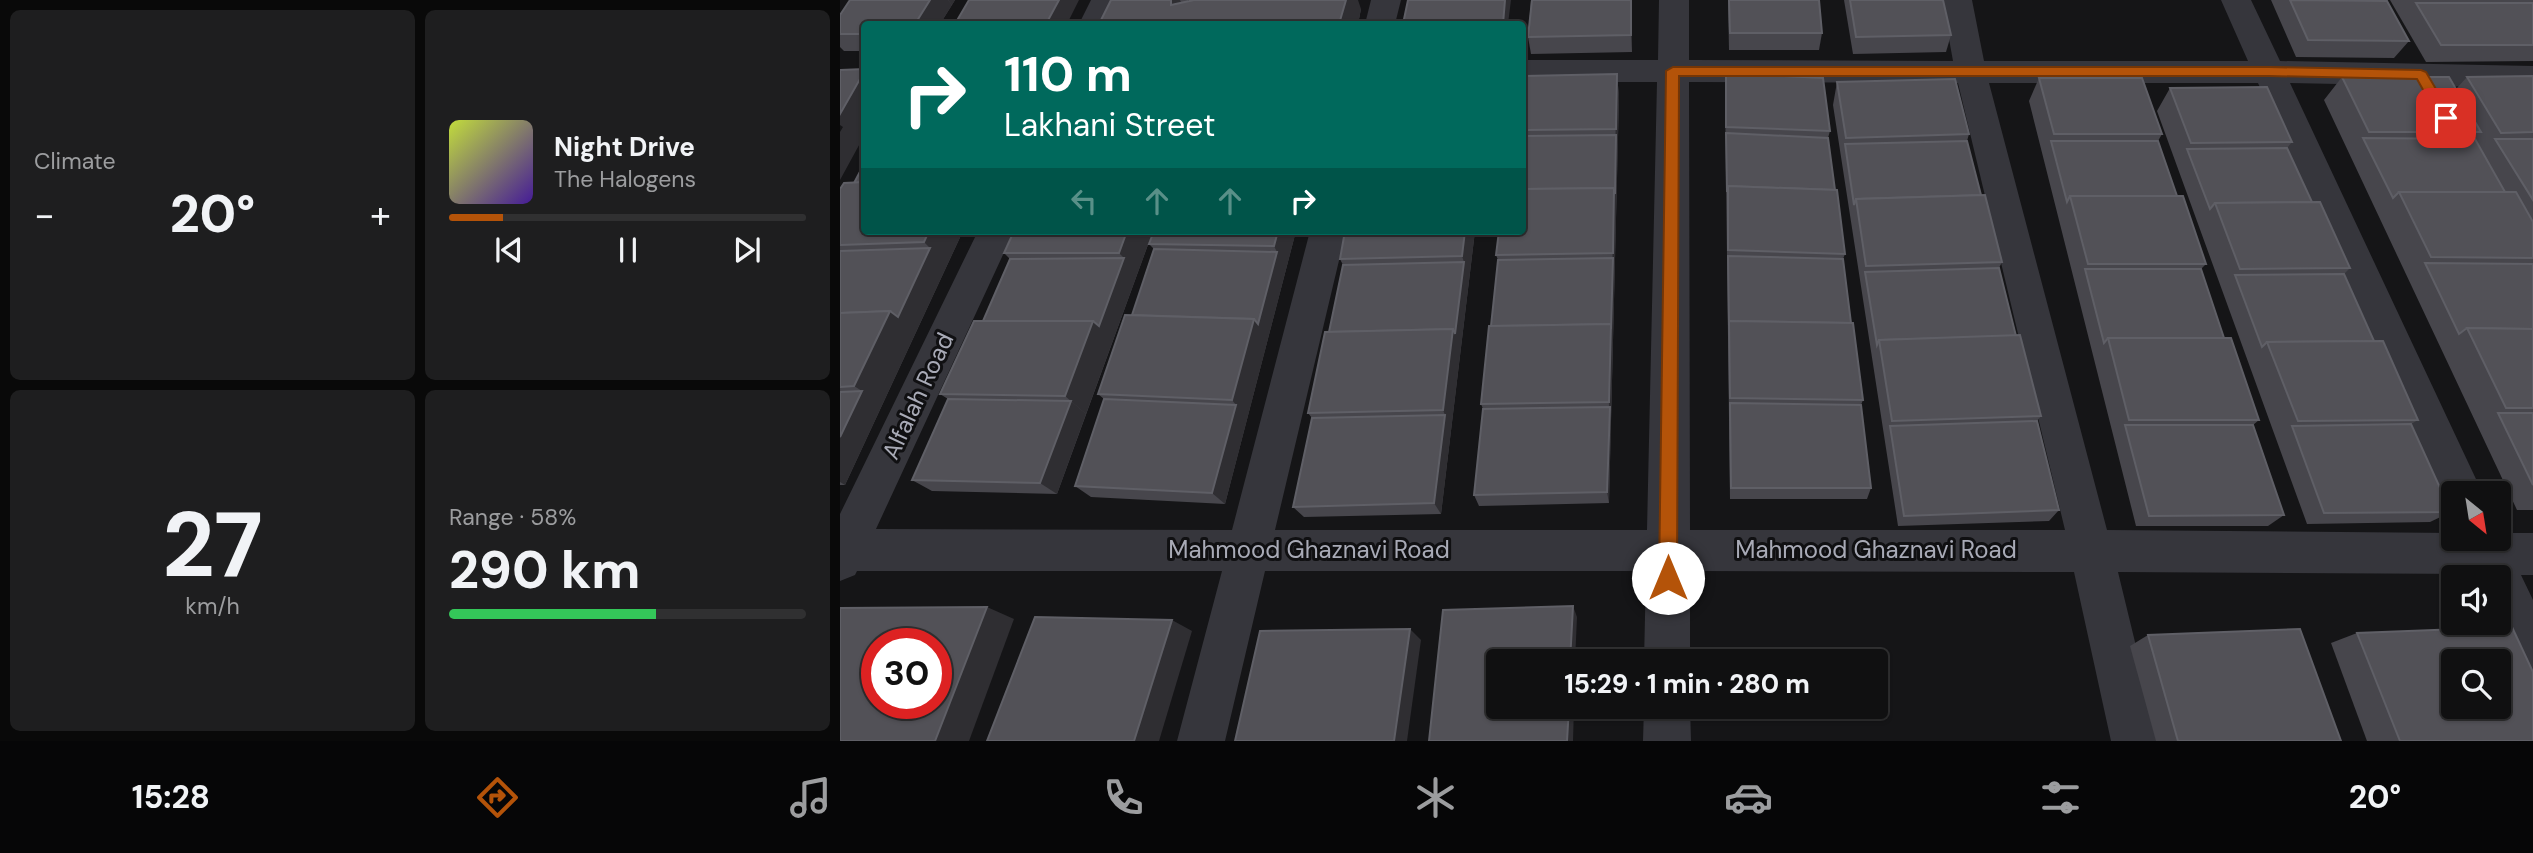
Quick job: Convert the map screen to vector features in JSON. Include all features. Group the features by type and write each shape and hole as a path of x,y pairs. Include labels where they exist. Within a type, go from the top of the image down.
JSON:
{"street":[{"path":"1096,21 1106,0"},
{"path":"1381,21 1386,0"},
{"path":"1667,649 1674,0"},
{"path":"1956,0 1971,72 2091,551 2135,741"},
{"path":"2236,0 2456,481"},
{"path":"2403,43 2441,110"},
{"path":"1526,71 2269,72 2533,77"},
{"name":"Alfalah Road","path":"842,553 994,235"},
{"path":"1201,741 1327,235"},
{"name":"Mahmood Ghaznavi Road","path":"842,553 1248,550 2091,551 2441,547"},
{"path":"2488,551 2533,651"},
{"name":"Mahmood Ghaznavi Road","path":"2511,551 2533,554"},
{"path":"1667,719 1667,741"}],"building":[{"path":"850,0 930,0 917,21 861,21 861,34 840,34 840,15"},
{"path":"969,0 1059,0 1048,21 957,21"},
{"path":"1111,0 1171,0 1171,5 1194,0 1346,0 1340,21 1100,21"},
{"path":"1408,0 1505,0 1503,21 1404,21"},
{"path":"1532,0 1631,0 1631,35 1528,37"},
{"path":"1729,0 1819,0 1822,33 1730,33"},
{"path":"1850,0 1943,0 1951,35 1856,37"},
{"path":"2290,0 2387,1 2409,41 2308,40"},
{"path":"2416,3 2533,3 2533,45 2441,45"},
{"path":"861,69 861,77 840,114 840,70"},
{"path":"1726,73 1823,78 1830,131 1726,127"},
{"path":"1617,74 1616,129 1526,130 1526,76"},
{"path":"2533,76 2533,132 2501,133 2467,77"},
{"path":"2342,77 2449,77 2481,132 2369,132"},
{"path":"2039,78 2142,78 2162,134 2054,134"},
{"path":"1955,79 1969,134 1846,138 1837,82"},
{"path":"2267,87 2292,142 2191,143 2170,88"},
{"path":"1726,133 1828,138 1835,190 1728,186 1727,192"},
{"path":"1616,135 1615,194 1614,188 1526,189 1526,136"},
{"path":"2363,138 2475,139 2505,192 2399,192 2393,198"},
{"path":"2495,139 2533,139 2533,200"},
{"path":"1967,141 1981,195 1856,199 1854,205 1845,144"},
{"path":"2051,141 2158,141 2177,196 2070,196 2067,202"},
{"path":"2287,148 2312,202 2215,203 2210,209 2187,149"},
{"path":"861,170 861,182 854,183"},
{"path":"861,182 861,235 927,235 924,242 840,245 840,189 844,183"},
{"path":"1728,186 1837,190 1845,254 1728,250"},
{"path":"1614,188 1613,253 1496,255 1498,235 1526,235 1526,189"},
{"path":"2399,192 2516,192 2533,222 2533,258 2431,257"},
{"path":"1985,195 2002,262 1866,266 1856,199"},
{"path":"2070,196 2183,196 2206,264 2088,264"},
{"path":"2320,202 2350,268 2240,269 2215,203"},
{"path":"1012,235 1126,235 1119,253 1004,253"},
{"path":"1152,235 1277,235 1274,246 1149,244"},
{"path":"1344,235 1465,235 1462,256 1340,259"},
{"path":"930,248 898,317 890,311 840,313 840,251"},
{"path":"1154,249 1277,252 1258,324 1254,319 1132,315"},
{"path":"1728,256 1843,259 1851,323 1729,321 1729,326"},
{"path":"1124,258 1099,326 1093,321 983,321 1010,259"},
{"path":"1613,258 1611,329 1611,324 1491,326 1498,260"},
{"path":"1464,262 1455,334 1453,329 1329,332 1343,265"},
{"path":"2425,263 2533,264 2533,329 2467,328 2459,334"},
{"path":"1999,268 2016,336 1879,340 1877,345 1865,272"},
{"path":"2085,269 2201,269 2224,338 2108,338 2104,343"},
{"path":"2344,274 2374,341 2267,342 2262,347 2235,275"},
{"path":"890,311 854,386 840,387 840,313"},
{"path":"1125,315 1254,319 1232,400 1098,394"},
{"path":"974,321 1093,321 1065,396 940,394"},
{"path":"1729,321 1853,323 1863,400 1730,398"},
{"path":"1611,324 1609,402 1481,404 1489,326"},
{"path":"2467,328 2533,329 2533,408 2506,408"},
{"path":"1453,329 1443,410 1308,413 1325,332"},
{"path":"2020,335 2041,416 1892,421 1879,340"},
{"path":"2108,338 2231,338 2259,420 2129,420"},
{"path":"2383,341 2418,420 2298,421 2267,342"},
{"path":"862,391 840,437 840,392"},
{"path":"948,399 1071,401 1040,483 912,480"},
{"path":"1104,399 1236,405 1212,493 1075,486"},
{"path":"1730,403 1861,405 1871,488 1731,488"},
{"path":"1610,407 1607,492 1474,495 1483,409"},
{"path":"2498,413 2533,413 2533,485"},
{"path":"1445,415 1434,503 1293,507 1312,418"},
{"path":"2037,421 2059,510 1904,516 1890,426"},
{"path":"2411,424 2441,490 2441,512 2324,513 2292,426"},
{"path":"2125,425 2253,425 2284,515 2149,516"},
{"path":"1573,606 1571,649 1486,649 1486,719 1568,719 1567,741 1429,741 1443,610"},
{"path":"987,607 952,697 952,628 861,628 861,719 944,719 935,741 840,741 840,608"},
{"path":"1035,617 1172,620 1134,741 987,741"},
{"path":"2512,627 2533,672 2533,741 2400,741 2357,633 2441,630 2441,635 2511,635"},
{"path":"1410,629 1394,741 1235,741 1260,631"},
{"path":"2300,629 2341,741 2178,741 2148,635"}],"route":[{"path":"1668,578 1673,71 2269,72 2421,75 2446,118"}]}
